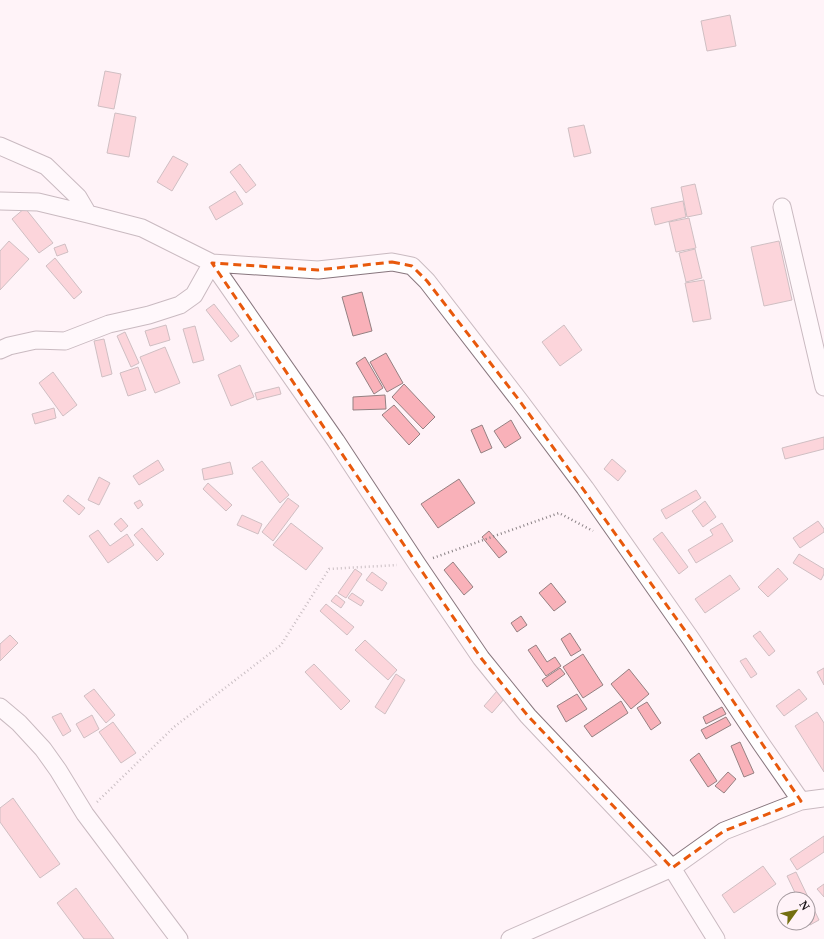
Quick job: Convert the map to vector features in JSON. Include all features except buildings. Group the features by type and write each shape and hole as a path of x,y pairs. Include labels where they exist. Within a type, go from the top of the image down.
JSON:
{"street":[{"path":"0,146 46,166 78,197 88,214"},
{"path":"0,201 38,202 142,228 212,263 318,270 392,262 412,266 427,281 585,488 691,639 801,801"},
{"path":"782,207 824,387"},
{"path":"0,350 9,346 36,340 65,341 109,324 180,306 194,295 212,263"},
{"path":"212,263 336,441 481,658 528,716 672,868 716,939"},
{"path":"0,707 19,723 43,749 58,770 85,814 179,939"},
{"path":"510,939 672,868 724,831 801,801 824,798"}],"path":[{"path":"85,814 174,727 281,645 329,569 417,564 560,513 593,531"}],"highlighted area":[{"path":"392,262 412,266 427,281 519,400 691,639 801,801 724,831 672,868 528,716 481,658 212,263 318,270"}]}
